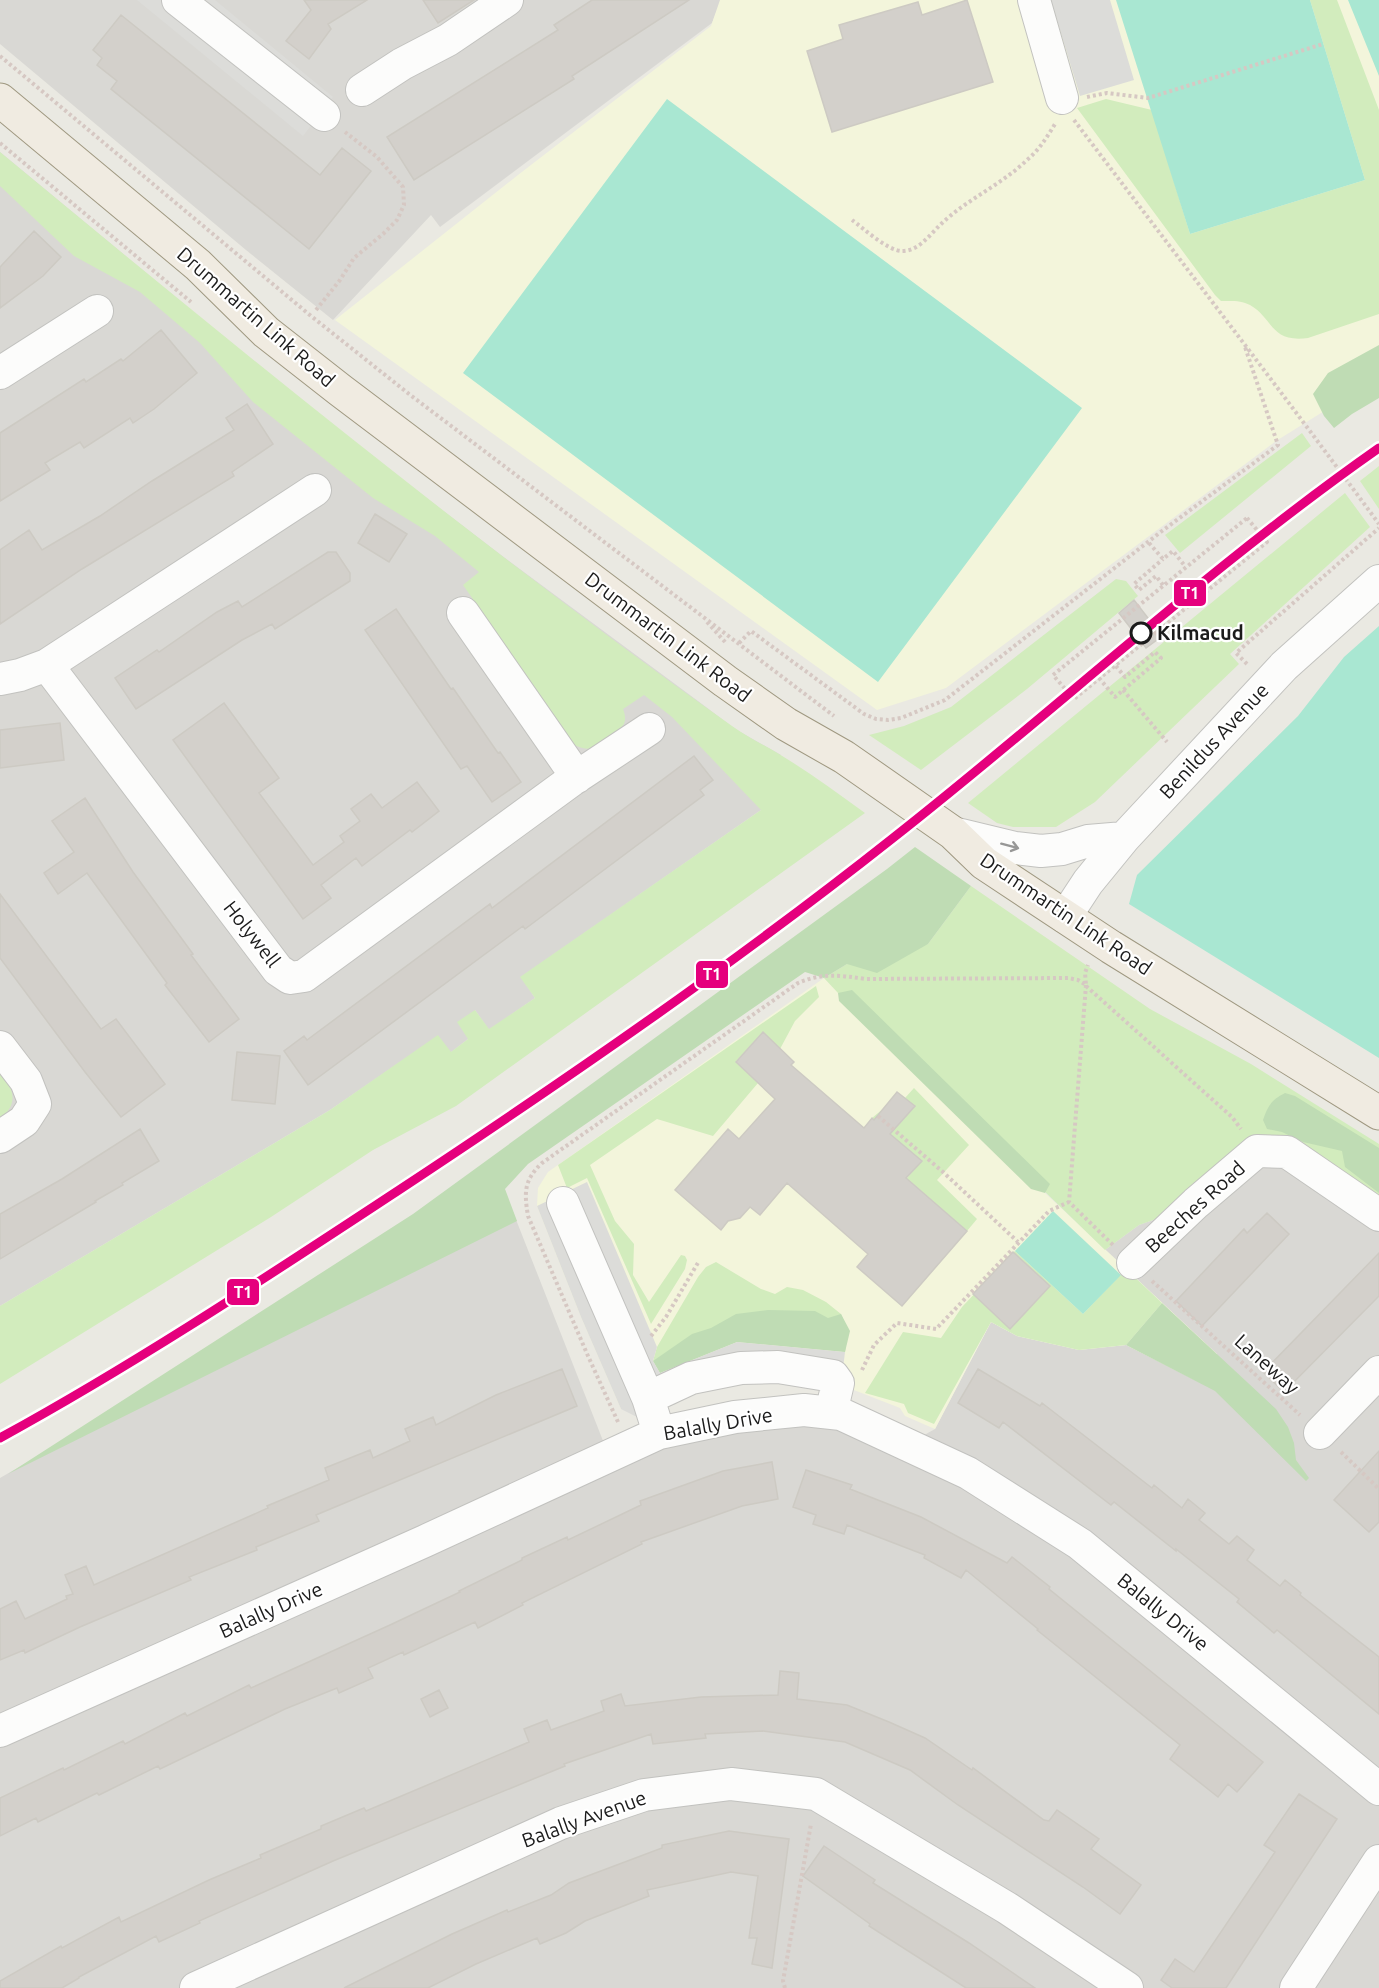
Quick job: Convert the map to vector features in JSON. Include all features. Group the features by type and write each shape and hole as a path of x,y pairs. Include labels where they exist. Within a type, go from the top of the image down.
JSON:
{"main road":[{"name":"Drummartin Link Road","path":"0,100 198,265 266,332 725,681 786,724 844,757 953,833 984,863 1065,917 1379,1113"}],"street":[{"path":"178,0 324,115"},
{"path":"362,90 402,64 448,40 507,0"},
{"path":"1034,0 1063,103"},
{"path":"0,373 97,311"},
{"path":"0,679 20,675 47,665 316,492"},
{"name":"Benildus Avenue","path":"1065,917 1088,882 1124,838 1284,666 1379,581"},
{"path":"463,613 577,777"},
{"name":"Holywell","path":"47,665 278,970 290,978 304,976 577,777 650,730"},
{"path":"953,833 1015,848 1041,851 1062,849 1088,841 1124,838"},
{"path":"0,1047 26,1081 35,1104 24,1121 0,1137"},
{"path":"1257,1151 1287,1152 1379,1215"},
{"name":"Beeches Road","path":"1133,1263 1196,1203 1257,1151"},
{"path":"563,1203 648,1398 659,1433"},
{"path":"648,1398 691,1378 741,1368 778,1367 833,1376 838,1383 831,1413"},
{"path":"1320,1433 1379,1372"},
{"name":"Balally Drive","path":"0,1731 659,1433 735,1417 804,1410 841,1414 968,1473 1080,1544 1379,1789"},
{"name":"Balally Avenue","path":"195,1988 561,1823 644,1795 730,1784 816,1794 1007,1908 1127,1988"},
{"path":"1296,1988 1379,1861"}],"path":[{"path":"1063,103 1107,93 1148,98 1323,44"},
{"path":"0,56 311,316 400,387 842,722"},
{"path":"852,220 897,251 917,247 957,210 1026,161 1043,143 1063,103"},
{"path":"1063,103 1379,526 1236,653 1247,664"},
{"path":"316,310 354,258 397,220 404,205 403,187 377,157 324,115"},
{"path":"739,643 751,631 864,714 876,719 901,718 945,700 1278,445 1245,347"},
{"path":"1247,518 1268,542 1074,699 1053,675 1163,585 1247,518"},
{"path":"1149,543 1163,559"},
{"path":"1163,585 1156,576 1139,590 1134,584 1173,552 1186,566"},
{"path":"1099,678 1115,697 1161,658 1155,652 1125,677 1115,665"},
{"path":"1123,690 1167,742"},
{"path":"860,1374 874,1345 897,1323 936,1329 1049,1211 1069,1202 1086,986 1085,973 1089,962 1103,942"},
{"path":"629,1447 528,1216 525,1199 527,1184 532,1173 549,1159 798,983 811,977 833,974 864,979 1068,978 1078,980 1232,1117 1257,1151"},
{"path":"878,1116 943,1172 1018,1242"},
{"name":"Laneway","path":"1069,1202 1379,1489"},
{"path":"631,1358 642,1349 666,1317 699,1261"},
{"path":"784,1988 783,1981 816,1794"}],"shaded area":[{"path":"0,0 721,0 712,23 440,227 431,215 333,320 0,44"},
{"path":"137,0 215,0 333,97 303,136"},
{"path":"720,0 1379,0 1379,377 1276,441 946,688 877,710 335,320 711,26"},
{"path":"1051,0 1110,0 1134,80 1080,96"},
{"path":"0,152 365,451 735,729 781,755 761,810 521,977 535,998 489,1030 475,1010 468,1039 450,1053 438,1036 330,1110 0,1306"},
{"path":"824,978 1045,1193 1217,1354 1195,1380 1126,1345 1079,1350 1017,1336 991,1322 935,1429 905,1416 900,1408 841,1385 773,1376 699,1389 676,1404 621,1409 537,1206 538,1188 548,1172"},
{"path":"1279,1135 1313,1153 1379,1198 1379,1988 0,1988 0,1478 504,1189 609,1456 804,1410 908,1444 935,1429 991,1322 1017,1336 1079,1350 1126,1345 1195,1380 1217,1354 1105,1250 1139,1225 1156,1219 1245,1143"},
{"path":"587,1182 657,1347 653,1361 660,1373 737,1342 845,1352 841,1385 773,1376 699,1389 676,1404 639,1418 621,1409 537,1206"}],"green space":[{"path":"1116,0 1310,0 1365,180 1190,234"},
{"path":"1310,0 1337,0 1379,110 1379,314 1308,338 1296,339 1279,333 1247,303 1221,301 1215,295 1077,108 1106,99 1152,110 1190,234 1365,180"},
{"path":"1348,0 1379,0 1379,76"},
{"path":"667,99 1082,408 878,682 463,373"},
{"path":"0,152 361,446 544,588 732,726 801,768 865,813 456,1106 373,1150 271,1217 0,1384 0,1306 330,1110 438,1035 451,1052 468,1039 457,1022 475,1010 489,1029 535,998 520,977 761,810 672,717 644,695 623,709 624,724 604,741 589,749 572,744 497,643 498,635 463,585 479,572 435,536 373,498 253,402 200,343 140,292 74,256 0,186"},
{"path":"1379,345 1379,398 1334,428 1324,416 1313,394 1328,373"},
{"path":"1302,433 1311,446 1180,553 1165,535"},
{"path":"1379,466 1379,509 1360,481"},
{"path":"1345,493 1370,527 1230,654 1239,664 1095,802 1056,827 1013,827 997,823 968,803"},
{"path":"1116,579 1126,581 1138,596 1027,689 921,770 869,735 904,726 951,707"},
{"path":"1379,626 1379,1058 1129,904 1137,875 1298,716 1344,657"},
{"path":"915,847 971,886 928,944 877,973 847,964 824,978 805,972 528,1164 505,1189 517,1221 8,1474 413,1214"},
{"path":"971,886 1150,1009 1251,1064 1379,1144 1379,1198 1313,1153 1279,1135 1245,1143 1156,1219 1139,1225 1105,1250 824,978 847,964 928,944"},
{"path":"816,986 819,997 795,1021 780,1049 763,1033 736,1061 758,1083 713,1136 657,1119 590,1165 615,1221 634,1244 633,1275 649,1302 681,1255 687,1260 685,1269 651,1324 587,1178 567,1188 558,1165"},
{"path":"852,990 1050,1184 1045,1193 1031,1189 839,1001 838,993"},
{"path":"0,1071 11,1089 12,1101 0,1119"},
{"path":"914,1088 969,1145 937,1180 977,1219 967,1231 922,1192 902,1215 899,1171 907,1178 921,1161 872,1118 884,1108 889,1112 914,1106 905,1098"},
{"path":"1285,1093 1295,1096 1379,1148 1379,1193 1345,1167 1342,1151 1303,1142 1282,1132 1267,1129 1263,1120 1267,1111 1276,1098"},
{"path":"1053,1211 1121,1275 1083,1314 1015,1251"},
{"path":"1015,1251 1083,1314 1126,1269 1162,1303 1126,1345 1079,1350 1017,1336 991,1322 934,1424 908,1413 904,1404 865,1393 903,1332 941,1338 962,1307"},
{"path":"716,1262 761,1289 775,1294 787,1287 803,1290 826,1302 841,1314 848,1331 845,1352 737,1342 660,1373 653,1361 657,1347 698,1277 706,1267"},
{"path":"1162,1303 1276,1409 1288,1427 1294,1443 1296,1460 1309,1478 1306,1481 1215,1391 1126,1345"},
{"path":"768,1310 815,1311 828,1318 841,1314 850,1331 845,1352 737,1342 660,1373 653,1361 692,1334 711,1328 736,1314"}],"building":[{"path":"304,0 367,0 328,24 331,29 309,59 286,41 311,10"},
{"path":"423,0 474,0 438,23"},
{"path":"592,0 689,0 572,76 574,79 414,180 387,137 558,30 554,25"},
{"path":"967,0 993,82 832,132 807,51 843,39 839,25 918,2 922,15"},
{"path":"121,15 320,175 342,148 371,171 309,249 111,89 117,81 97,65 102,58 93,50"},
{"path":"34,231 61,257 43,276 0,308 0,267"},
{"path":"161,330 197,373 154,409 133,423 130,418 84,448 80,442 45,463 50,470 0,501 0,433 84,379 86,382 121,359 123,361"},
{"path":"247,404 273,444 232,472 234,476 82,569 0,624 0,550 29,530 42,550 100,516 234,430 226,418"},
{"path":"375,514 407,534 389,562 358,543"},
{"path":"328,552 336,552 350,573 350,581 275,629 272,624 242,640 136,709 115,678 157,650 159,652 217,612 238,601 242,607"},
{"path":"1134,600 1162,636 1146,648 1119,613"},
{"path":"396,609 451,689 453,688 521,782 492,802 467,766 461,769 365,630"},
{"path":"224,703 279,778 259,793 313,865 344,842 340,836 360,821 351,809 371,794 382,808 417,782 439,811 362,866 356,858 321,885 331,898 303,919 173,740"},
{"path":"60,723 64,760 0,768 0,730"},
{"path":"694,756 713,780 700,790 704,795 525,929 523,926 308,1085 284,1051 304,1036 307,1040 490,904 492,908"},
{"path":"85,798 133,872 239,1019 209,1042 165,985 167,983 87,873 58,894 44,873 74,852 52,821"},
{"path":"0,894 101,1029 116,1019 165,1084 121,1117 0,958"},
{"path":"763,1032 794,1062 791,1065 864,1128 872,1118 874,1120 897,1092 915,1106 890,1134 922,1161 906,1178 967,1231 902,1306 857,1267 868,1254 787,1183 760,1215 750,1207 740,1218 728,1221 721,1230 675,1190 728,1129 739,1139 775,1099 736,1062"},
{"path":"237,1052 280,1056 275,1104 232,1100"},
{"path":"140,1129 159,1161 96,1202 0,1259 0,1214 62,1179"},
{"path":"1267,1213 1289,1234 1202,1326 1176,1301 1244,1229 1247,1233"},
{"path":"1013,1252 1050,1286 1010,1329 973,1294"},
{"path":"1379,1253 1379,1296 1284,1392 1263,1372"},
{"path":"562,1369 577,1406 316,1515 319,1521 256,1547 257,1550 189,1577 191,1580 25,1653 24,1650 0,1660 0,1609 16,1601 25,1619 67,1599 66,1596 73,1594 65,1575 86,1566 94,1585 329,1480 325,1468 370,1450 373,1458 410,1441 405,1429 433,1417 436,1425 496,1395"},
{"path":"978,1369 1040,1406 1042,1403 1152,1488 1154,1485 1182,1508 1188,1499 1205,1513 1199,1520 1229,1544 1237,1536 1254,1550 1247,1560 1280,1586 1285,1580 1301,1593 1300,1595 1379,1657 1379,1714 1277,1630 1274,1633 1237,1602 1239,1599 1114,1502 1111,1505 1003,1422 999,1428 958,1403"},
{"path":"1379,1451 1379,1522 1369,1532 1334,1500"},
{"path":"772,1462 778,1499 742,1506 641,1542 642,1544 522,1603 523,1605 478,1628 475,1622 404,1655 403,1652 368,1668 373,1678 339,1693 337,1688 285,1709 160,1769 158,1766 99,1795 97,1793 38,1822 36,1818 0,1836 0,1798 123,1741 125,1744 185,1713 187,1716 249,1685 251,1688 390,1625 460,1592 522,1558 567,1537 568,1540 641,1505 640,1501 723,1471"},
{"path":"806,1470 852,1485 850,1489 921,1517 1007,1563 1012,1557 1263,1762 1237,1792 1228,1784 1218,1797 1170,1759 1180,1745 966,1570 961,1578 924,1558 925,1555 847,1525 844,1534 813,1524 816,1515 793,1507"},
{"path":"780,1671 799,1673 797,1699 847,1705 889,1722 925,1738 972,1770 973,1768 1044,1820 1049,1821 1057,1810 1099,1839 1091,1849 1141,1885 1120,1914 910,1770 845,1742 763,1731 705,1734 706,1738 653,1744 651,1734 564,1764 565,1766 333,1861 199,1921 200,1923 159,1942 156,1936 62,1988 0,1988 0,1981 61,1946 62,1948 119,1917 121,1922 261,1858 260,1855 321,1829 321,1826 364,1808 366,1811 529,1742 524,1729 547,1720 551,1730 604,1711 601,1701 621,1694 625,1706 701,1697 778,1695"},
{"path":"439,1690 448,1708 430,1717 421,1699"},
{"path":"1299,1794 1337,1819 1226,1988 1172,1988 1161,1980 1175,1959 1194,1972 1275,1852 1264,1845"},
{"path":"729,1831 789,1839 772,1968 752,1964 757,1938 749,1938 758,1876 731,1872 647,1890 649,1896 585,1921 566,1933 540,1944 537,1938 476,1964 428,1988 344,1988 452,1934 507,1910 508,1912 551,1895 569,1883 662,1848 662,1845"},
{"path":"824,1846 875,1880 873,1883 969,1943 1035,1988 966,1988 869,1926 870,1924 803,1876"}],"transit line":[{"name":"T1","path":"0,1438 102,1380 202,1318 399,1190 649,1020 772,931 893,838 1254,541 1379,448"}],"place":[{"name":"Kilmacud","path":"1141,633"}]}
